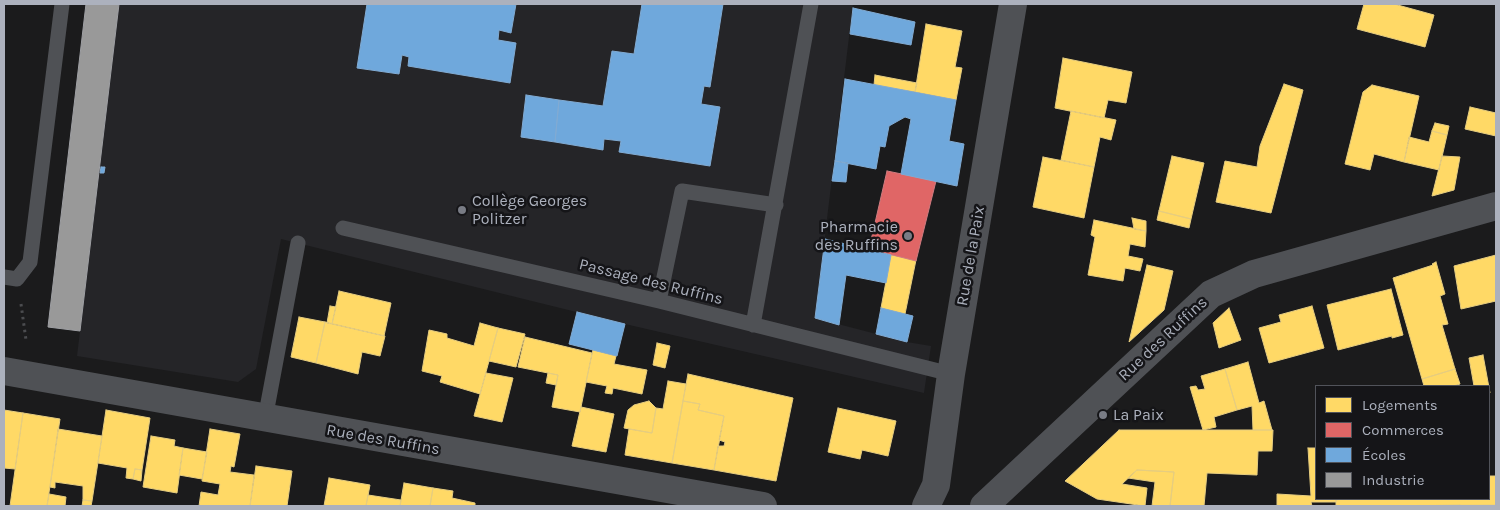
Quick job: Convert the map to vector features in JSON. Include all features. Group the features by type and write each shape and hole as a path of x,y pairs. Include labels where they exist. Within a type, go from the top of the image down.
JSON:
{"street":[{"name":"Rue de la Paix","path":"926,506 936,485 951,374 1013,4"},
{"name":"Rue des Ruffins","path":"984,506 1211,294 1254,274 1496,206"},
{"name":"Rue des Ruffins","path":"4,371 265,419 763,506"}],"lane":[{"path":"11,278 30,262 62,4"},
{"path":"753,325 811,4"},
{"path":"659,301 682,191 776,205"},
{"name":"Passage des Ruffins","path":"343,228 659,301 951,374"},
{"path":"265,419 298,243"}],"path":[{"path":"11,278 32,376"}],"shaded area":[{"name":"Collège Georges Politzer","path":"119,4 853,4 815,318 907,342 931,346 924,393 625,324 281,239 256,369 238,382 77,356"}],"building: Logements":[{"path":"1364,4 1394,4 1434,15 1425,47 1357,29"},
{"path":"926,24 962,31 955,67 962,68 956,100 915,92"},
{"path":"1063,58 1132,72 1126,103 1108,100 1104,118 1055,108"},
{"path":"875,75 917,83 915,92 874,85"},
{"path":"1284,84 1303,90 1271,213 1216,202 1225,161 1257,167 1260,146"},
{"path":"1372,85 1419,96 1404,162 1374,154 1370,170 1345,164 1363,92"},
{"path":"1470,107 1496,113 1496,136 1465,129"},
{"path":"1071,111 1116,120 1111,140 1100,137 1094,167 1061,160"},
{"path":"1435,123 1449,126 1447,135 1432,131"},
{"path":"1432,131 1447,135 1439,170 1404,162 1409,137 1429,142"},
{"path":"1172,156 1204,163 1191,219 1159,211"},
{"path":"1442,156 1460,157 1454,190 1432,196"},
{"path":"1043,157 1094,167 1084,218 1033,207"},
{"path":"1159,211 1191,219 1189,228 1157,220"},
{"path":"1132,218 1146,221 1146,231 1134,229"},
{"path":"1094,220 1146,231 1145,247 1130,244 1128,256 1143,259 1140,271 1125,268 1123,281 1088,275 1095,237 1091,235"},
{"path":"891,255 916,260 905,314 881,308"},
{"path":"1496,255 1496,301 1461,309 1454,266"},
{"path":"1436,262 1445,294 1440,296 1448,324 1442,325 1455,369 1422,379 1393,278 1433,265"},
{"path":"1147,265 1173,271 1164,310 1129,342"},
{"path":"1391,289 1403,335 1338,350 1327,305"},
{"path":"339,291 391,303 384,336 332,324"},
{"path":"330,306 336,307 332,324 327,323"},
{"path":"1312,306 1324,348 1269,363 1259,328 1281,322 1279,315"},
{"path":"1229,308 1241,340 1219,348 1213,323"},
{"path":"299,317 325,322 316,363 291,357"},
{"path":"325,322 385,336 380,356 362,352 358,374 316,363"},
{"path":"480,323 498,328 480,394 440,382 442,376 422,371 429,330 447,334 447,338 474,346"},
{"path":"498,328 525,334 516,367 489,361"},
{"path":"525,337 592,353 580,412 552,407 558,375 518,367"},
{"path":"657,343 670,346 665,368 653,365"},
{"path":"593,350 616,356 614,364 647,370 642,394 613,388 612,394 605,393 607,386 586,382"},
{"path":"1483,355 1489,385 1474,385 1469,358"},
{"path":"1248,362 1259,403 1264,401 1272,430 1253,430 1252,406 1237,410 1225,369"},
{"path":"1225,369 1237,410 1214,417 1216,427 1203,430 1190,387 1196,386 1198,390 1205,389 1201,376"},
{"path":"1455,369 1460,384 1424,385 1422,379"},
{"path":"486,373 513,378 502,422 474,416"},
{"path":"548,373 558,375 556,385 546,383"},
{"path":"688,374 793,398 776,481 714,470 718,446 724,446 725,442 719,440 724,416 698,410 700,404 683,401"},
{"path":"668,381 686,384 672,463 625,455 629,429 652,433 656,408 663,409"},
{"path":"649,401 656,408 652,433 624,428 628,410 634,405"},
{"path":"683,401 700,404 698,410 724,416 714,470 672,463"},
{"path":"581,407 614,414 606,452 572,446"},
{"path":"838,408 896,421 888,456 862,450 860,459 828,452"},
{"path":"4,410 23,413 15,469 4,468"},
{"path":"106,410 150,418 142,470 135,469 133,479 126,478 127,468 98,463"},
{"path":"23,413 60,419 47,506 10,506"},
{"path":"58,429 102,436 92,501 83,500 83,486 55,482 55,488 50,487"},
{"path":"210,429 240,434 234,467 231,466 230,472 254,475 250,506 199,506 201,492 218,495 220,484 202,481"},
{"path":"1119,430 1273,430 1272,451 1258,451 1257,475 1207,473 1204,506 1170,506 1174,472 1137,470 1122,484 1147,488 1145,506 1097,499 1065,481"},
{"path":"151,436 175,440 174,446 183,448 177,493 143,487"},
{"path":"183,448 207,452 202,479 179,475"},
{"path":"1308,448 1315,448 1315,500 1336,500 1336,502 1311,502 1312,506 1277,506 1277,494 1311,496"},
{"path":"256,466 292,471 287,506 250,506"},
{"path":"135,469 142,470 141,481 133,479"},
{"path":"1137,470 1174,472 1170,506 1152,506 1155,482 1128,478"},
{"path":"1490,476 1496,476 1496,505 1336,506 1336,500 1490,500"},
{"path":"329,478 370,485 366,506 324,506"},
{"path":"404,483 433,488 430,506 400,506"},
{"path":"433,488 453,491 452,498 475,503 475,506 430,506"},
{"path":"49,494 66,497 65,506 47,506"},
{"path":"368,495 401,500 400,506 366,506"},
{"path":"83,500 92,501 91,506 82,506"},
{"path":"1460,505 1461,506 1411,506"}],"building: Commerces":[{"path":"887,171 936,181 916,261 869,249"}],"building: Écoles":[{"path":"367,4 516,4 511,33 499,30 498,40 516,43 510,83 408,66 409,57 402,55 399,74 357,68"},
{"path":"642,4 723,4 710,87 704,86 701,104 720,107 710,166 619,152 621,141 604,139 603,150 555,142 559,100 603,106 612,51 634,54"},
{"path":"853,8 915,22 911,45 850,34"},
{"path":"845,79 956,100 949,141 964,144 957,186 901,174 911,119 905,117 889,126 885,147 880,146 876,169 835,161"},
{"path":"526,95 559,100 555,142 521,137"},
{"path":"835,161 848,163 846,182 832,181"},
{"path":"101,167 105,167 104,173 100,173"},
{"path":"825,239 891,255 886,283 846,275 839,325 815,318"},
{"path":"881,308 913,316 907,342 876,334"},
{"path":"577,312 625,324 617,356 569,344"}],"building: Industrie":[{"path":"86,4 119,4 80,331 48,327"}],"place":[{"name":"Collège Georges Politzer","path":"462,210"},
{"name":"Pharmacie des Ruffins","path":"908,236"},
{"name":"La Paix","path":"1103,415"}]}
